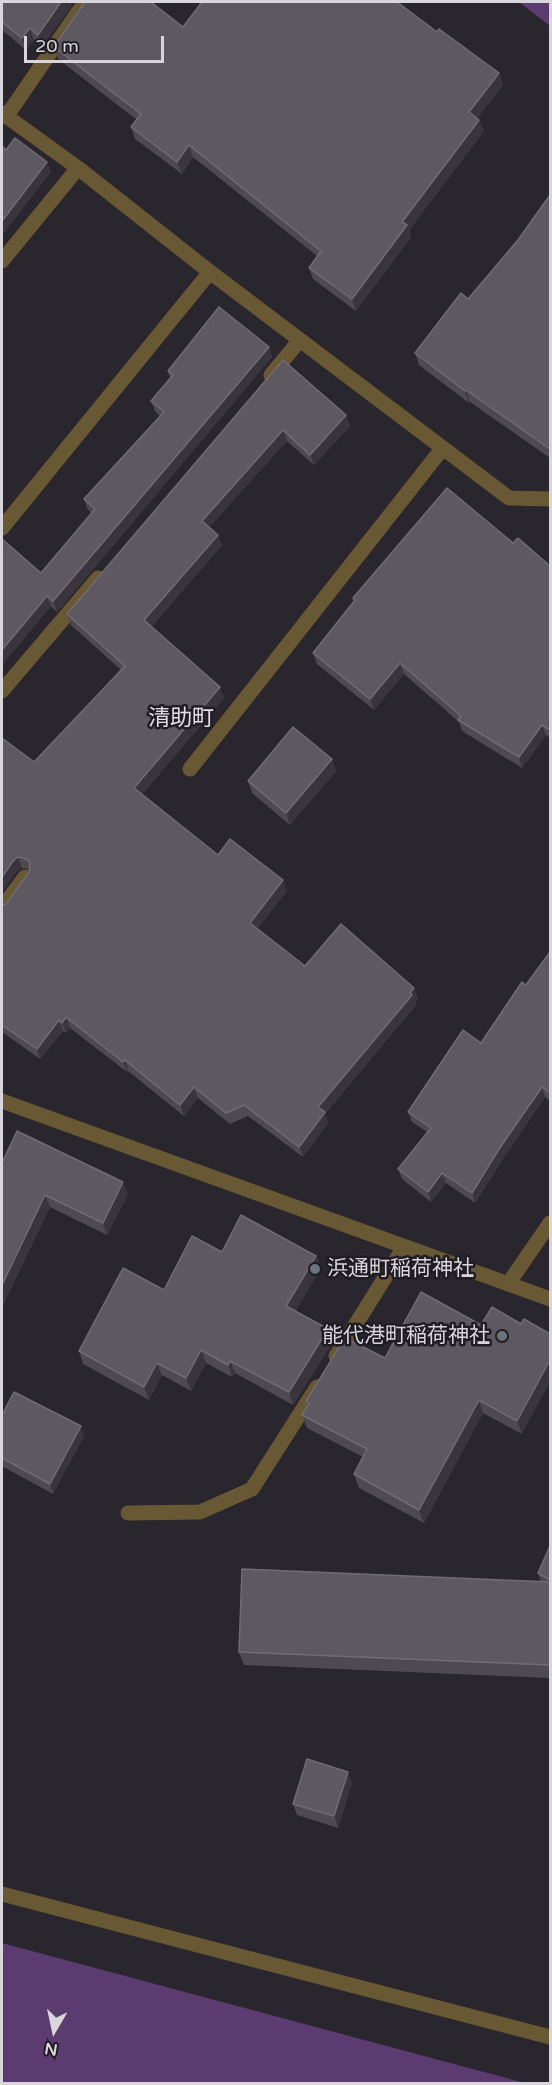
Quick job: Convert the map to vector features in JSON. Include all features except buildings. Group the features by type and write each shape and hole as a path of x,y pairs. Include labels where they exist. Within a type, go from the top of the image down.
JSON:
{"street":[{"path":"86,2 4,115 78,168 210,272 509,498 550,500"},
{"path":"2,261 78,168"},
{"path":"2,528 210,272"},
{"path":"262,386 300,340"},
{"path":"190,769 442,449"},
{"path":"2,691 109,565"},
{"path":"2,908 25,877"},
{"path":"2,1101 550,1299"},
{"path":"508,1284 550,1223"},
{"path":"128,1513 200,1512 252,1490 404,1247"},
{"path":"2,1894 550,2037"}],"shaded area":[{"path":"519,2 550,2 550,26"},
{"path":"2,1943 525,2083 2,2083"}],"place":[{"name":"浜通町稲荷神社","path":"315,1269"},
{"name":"能代港町稲荷神社","path":"502,1336"}],"district":[{"name":"清助町","path":"181,719"}]}
